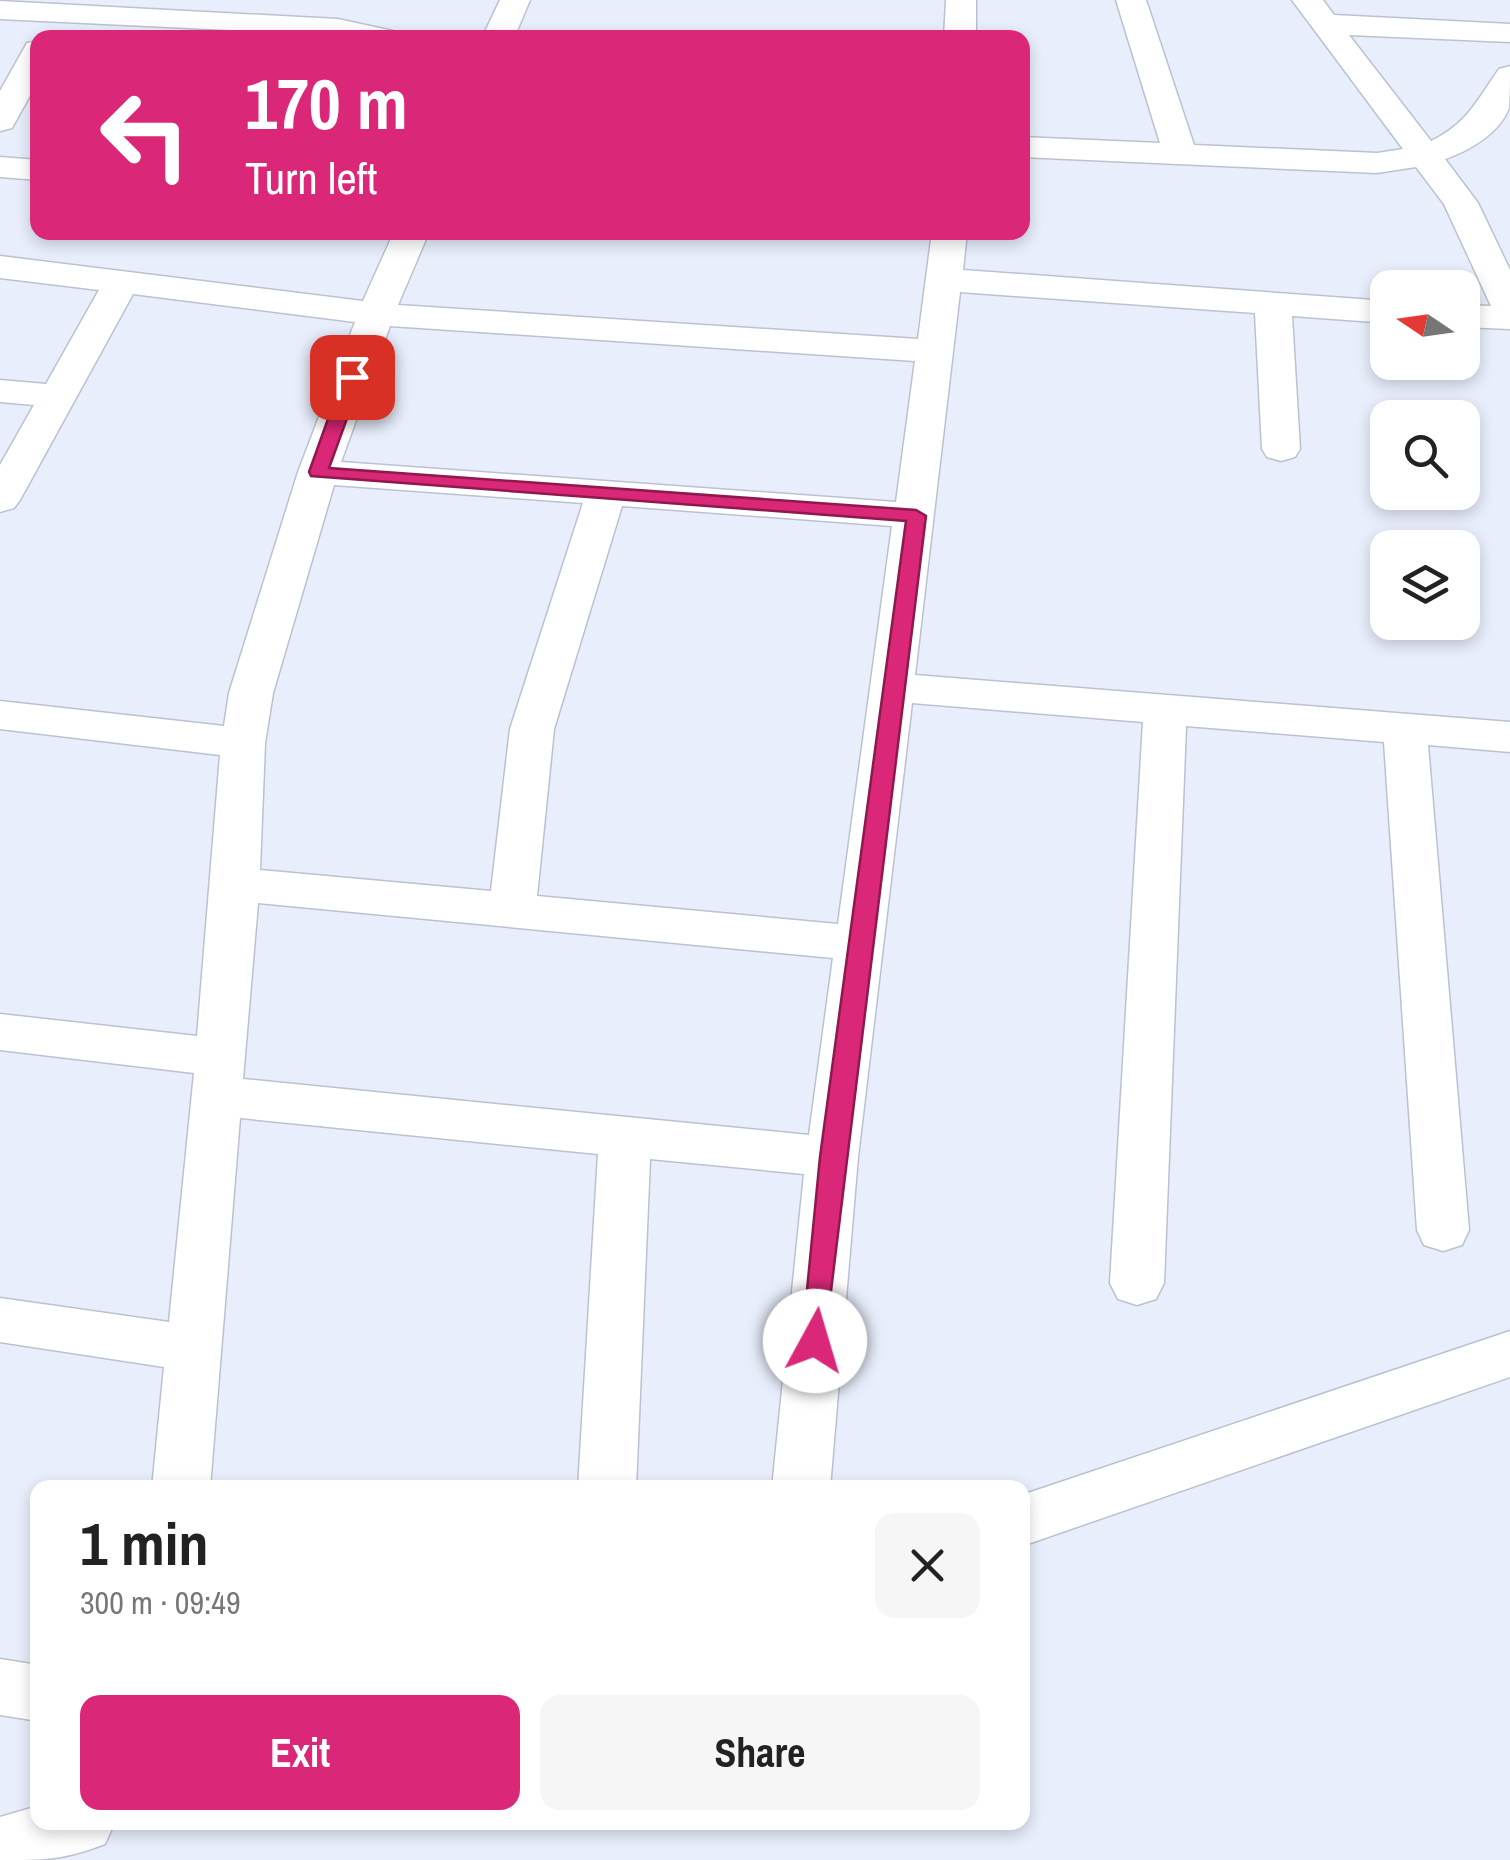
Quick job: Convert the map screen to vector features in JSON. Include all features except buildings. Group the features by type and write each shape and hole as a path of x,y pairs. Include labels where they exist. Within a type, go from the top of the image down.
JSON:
{"street":[{"path":"502,30 515,0"},
{"path":"960,30 961,0"},
{"path":"1131,0 1180,154"},
{"path":"0,10 212,30 347,30"},
{"path":"1316,12 1510,33"},
{"path":"1316,12 1464,210 1510,309"},
{"path":"0,122 30,65"},
{"path":"1030,147 1376,164 1427,158 1462,142 1498,104 1510,76"},
{"path":"0,167 30,169"},
{"path":"1464,210 1510,214"},
{"path":"182,1480 236,884 244,743 258,666 318,472 376,314 408,240"},
{"path":"802,1480 832,1157 949,240"},
{"path":"0,267 376,314 937,351"},
{"path":"0,500 123,280"},
{"path":"946,280 1370,311"},
{"path":"1273,306 1282,448"},
{"path":"1480,317 1510,318"},
{"path":"0,391 59,396"},
{"path":"318,472 916,516"},
{"path":"512,912 532,729 606,494"},
{"path":"895,688 1510,737"},
{"path":"1137,1283 1164,710"},
{"path":"0,715 244,743"},
{"path":"1405,728 1443,1230"},
{"path":"236,884 862,943"},
{"path":"0,1032 218,1076 625,1136 832,1157"},
{"path":"607,1480 625,1136"},
{"path":"0,1320 194,1348"},
{"path":"1030,1518 1510,1354"},
{"path":"0,1687 30,1692"},
{"path":"0,1848 57,1830"},
{"path":"70,1860 80,1830"}],"route":[{"path":"352,377 318,472 916,516 832,1157 815,1341"}]}
